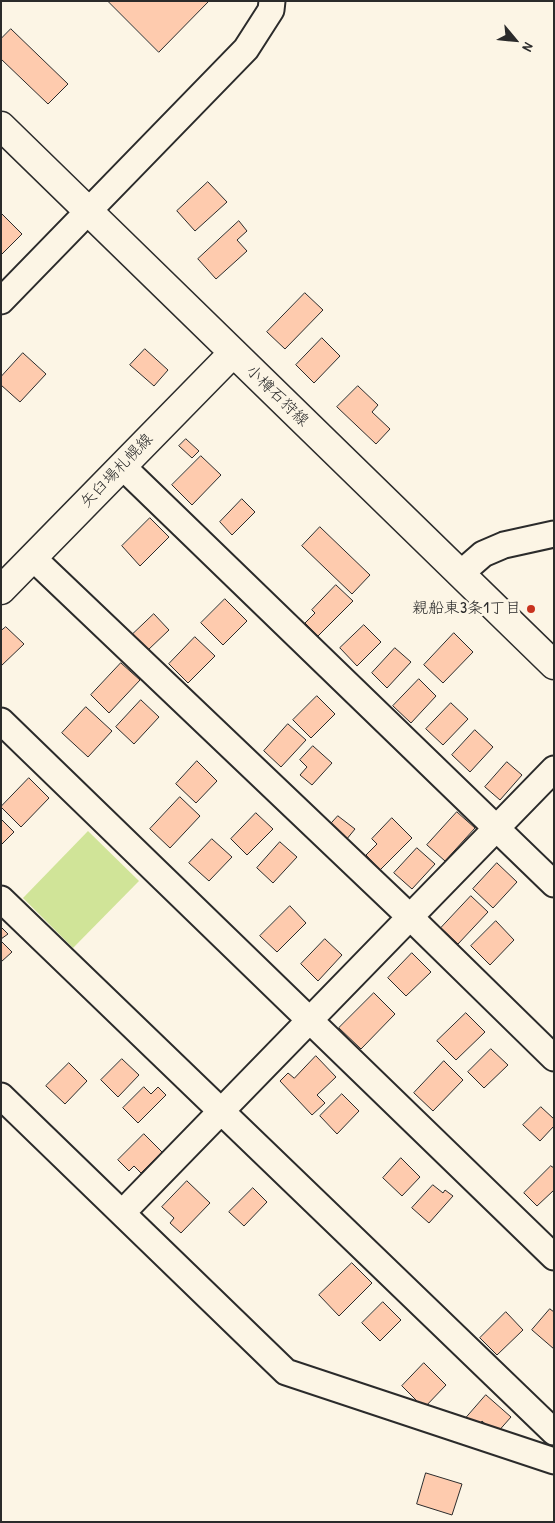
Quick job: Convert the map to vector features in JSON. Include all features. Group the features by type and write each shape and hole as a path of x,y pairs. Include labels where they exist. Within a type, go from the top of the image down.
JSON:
{"main road":[{"name":"小樽石狩線","path":"1,126 554,665"},
{"name":"矢臼場札幌線","path":"1,590 233,353"}],"street":[{"path":"1,301 246,49 271,10 272,1"},
{"path":"122,466 554,884"},
{"path":"460,574 483,554 504,545 554,534"},
{"path":"33,558 554,1058"},
{"path":"1,720 554,1257"},
{"path":"122,1213 554,769"},
{"path":"1,900 554,1432"},
{"path":"1,1096 286,1372 554,1461"}],"green space":[{"path":"88,831 139,881 73,948 23,898"}],"building":[{"path":"108,1 209,1 159,52"},
{"path":"11,29 68,84 48,104 1,59 1,39"},
{"path":"208,182 227,202 195,231 177,211"},
{"path":"1,213 22,234 1,255"},
{"path":"239,221 247,231 237,240 247,251 216,279 198,259"},
{"path":"305,293 323,310 285,349 267,332"},
{"path":"322,338 340,356 314,383 296,365"},
{"path":"145,349 168,370 154,386 130,365"},
{"path":"23,353 46,374 20,402 1,385 1,377"},
{"path":"358,386 378,405 372,412 390,429 376,444 337,407"},
{"path":"186,439 199,451 192,458 179,446"},
{"path":"201,456 221,475 192,505 172,485"},
{"path":"242,499 255,512 232,535 220,522"},
{"path":"150,518 169,537 140,566 122,546"},
{"path":"320,527 370,575 352,594 302,546"},
{"path":"336,585 353,601 318,636 305,623 315,613 312,610"},
{"path":"225,599 247,621 223,645 201,623"},
{"path":"154,614 169,630 148,650 133,634"},
{"path":"364,625 381,642 357,666 340,648"},
{"path":"6,627 24,644 1,666 1,631"},
{"path":"454,633 473,652 443,683 424,665"},
{"path":"195,637 215,656 188,683 169,664"},
{"path":"395,648 411,662 387,688 372,673"},
{"path":"121,663 140,680 109,713 91,695"},
{"path":"419,679 436,696 411,723 393,706"},
{"path":"317,696 335,714 311,738 293,720"},
{"path":"141,700 159,717 134,744 116,727"},
{"path":"451,703 468,719 443,745 426,729"},
{"path":"86,707 112,731 88,757 62,733"},
{"path":"288,724 306,740 281,767 264,751"},
{"path":"475,730 493,747 470,772 452,755"},
{"path":"313,746 332,763 312,785 300,775 307,767 300,760"},
{"path":"197,761 217,781 196,803 176,784"},
{"path":"507,762 522,775 500,800 485,787"},
{"path":"29,778 49,798 21,827 1,807"},
{"path":"180,797 200,816 170,848 150,829"},
{"path":"457,812 475,828 445,861 427,845"},
{"path":"256,813 273,829 247,855 231,839"},
{"path":"338,816 355,829 346,840 329,826"},
{"path":"392,818 412,838 380,870 366,855 377,844 372,839"},
{"path":"1,819 14,832 1,845"},
{"path":"212,839 232,857 209,881 189,863"},
{"path":"280,842 297,857 273,883 257,868"},
{"path":"417,848 435,864 412,889 394,873"},
{"path":"497,863 517,882 493,908 473,889"},
{"path":"471,896 488,912 458,944 441,928"},
{"path":"290,906 306,923 277,952 260,936"},
{"path":"496,921 514,940 490,965 471,946"},
{"path":"1,927 8,934 1,939"},
{"path":"325,939 342,955 318,981 301,964"},
{"path":"1,941 12,952 1,962"},
{"path":"412,953 431,972 406,996 388,978"},
{"path":"374,993 395,1014 361,1049 339,1028"},
{"path":"466,1013 485,1032 456,1060 437,1041"},
{"path":"491,1049 508,1065 484,1088 468,1072"},
{"path":"316,1056 336,1077 317,1095 325,1103 312,1115 280,1081 288,1073 294,1078"},
{"path":"122,1059 139,1075 118,1097 101,1080"},
{"path":"444,1061 463,1080 433,1111 414,1093"},
{"path":"69,1063 87,1081 65,1104 46,1086"},
{"path":"144,1087 151,1094 158,1087 166,1095 138,1123 123,1108"},
{"path":"342,1094 359,1111 337,1134 320,1116"},
{"path":"541,1107 554,1119 554,1126 540,1141 523,1125"},
{"path":"144,1134 162,1152 141,1173 134,1166 129,1171 118,1160"},
{"path":"401,1158 420,1177 402,1196 383,1178"},
{"path":"551,1166 554,1168 554,1190 537,1206 524,1193"},
{"path":"187,1181 210,1203 181,1233 170,1223 174,1218 162,1207"},
{"path":"433,1185 443,1193 445,1190 453,1196 429,1223 412,1208"},
{"path":"253,1188 267,1202 244,1226 229,1212"},
{"path":"352,1263 372,1283 339,1316 319,1295"},
{"path":"383,1302 401,1320 380,1341 362,1323"},
{"path":"550,1309 554,1312 554,1349 532,1330"},
{"path":"506,1312 523,1330 497,1355 480,1338"},
{"path":"424,1363 446,1385 424,1408 402,1386"},
{"path":"486,1395 511,1417 496,1434 482,1421 477,1428 466,1418"},
{"path":"426,1473 462,1484 452,1515 417,1504"}],"place":[{"name":"親船東3条1丁目","path":"531,609"}]}
